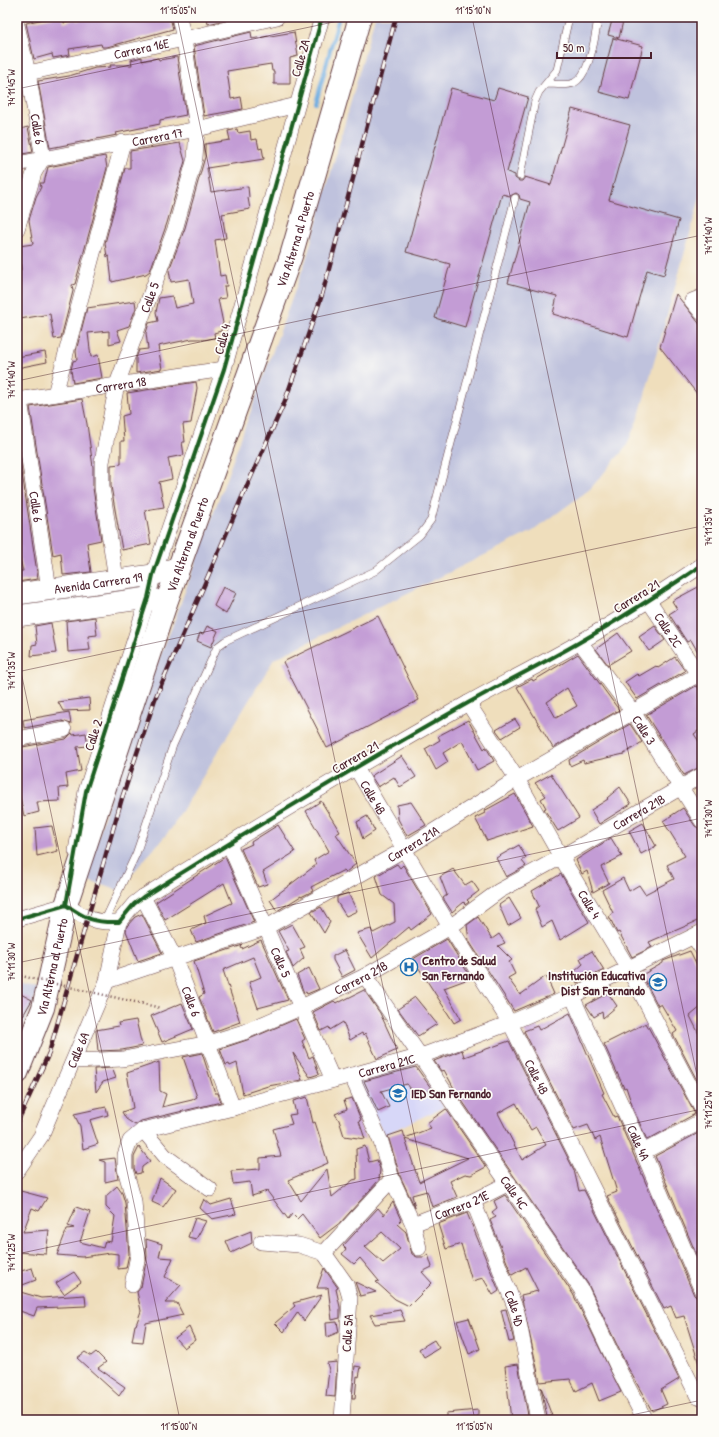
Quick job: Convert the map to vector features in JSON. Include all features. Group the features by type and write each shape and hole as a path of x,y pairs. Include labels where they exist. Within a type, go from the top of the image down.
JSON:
{"main road":[{"name":"Vía Alterna al Puerto","path":"17,1073 43,1008 66,905 157,600 178,567 291,256 360,17"},
{"name":"Avenida Carrera 19","path":"17,594 153,575 178,567"},
{"name":"Avenida Carrera 19","path":"17,616 157,600"}],"street":[{"name":"Calle 5","path":"116,579 102,487 102,462 117,384 176,226 195,158 197,129 184,40 179,17"},
{"name":"Carrera 16E","path":"28,73 184,40 277,17"},
{"name":"Calle 2A","path":"297,105 322,17"},
{"name":"Calle 6","path":"17,25 28,73 43,158 34,173 17,229"},
{"name":"Carrera 17","path":"17,164 123,142 197,129 297,105"},
{"name":"Calle 4","path":"153,575 224,369 297,105"},
{"path":"56,394 123,142"},
{"path":"697,299 702,313"},
{"name":"Carrera 18","path":"19,400 224,369"},
{"name":"Calle 6","path":"19,400 49,589"},
{"name":"Carrera 21","path":"111,922 143,897 229,844 468,703 580,642 649,601 702,565"},
{"path":"153,575 157,600"},
{"name":"Calle 2C","path":"649,601 701,676"},
{"name":"Calle 3","path":"580,642 633,712 679,787 702,821"},
{"name":"Carrera 21A","path":"107,981 265,928 405,849 517,779 633,712 701,676"},
{"name":"Calle 4","path":"468,703 517,779 561,857 628,968 702,1109"},
{"path":"17,739 64,730"},
{"name":"Calle 4B","path":"356,768 405,849 450,928 510,1022 700,1396"},
{"name":"Carrera 21B","path":"74,1061 123,1058 209,1042 244,1032 302,1007 364,976 450,928 499,891 561,857 702,775"},
{"name":"Calle 5","path":"229,844 333,1080"},
{"name":"Calle 6","path":"143,897 175,959 209,1042 233,1108"},
{"path":"17,919 66,905 86,919 111,922"},
{"name":"Calle 6A","path":"17,1171 41,1136 107,981 111,922"},
{"name":"Carrera 21C","path":"142,1130 233,1108 421,1056 510,1022 572,996 628,968 699,939"},
{"name":"Calle 4C","path":"364,976 421,1056 581,1289 618,1368 645,1420"},
{"name":"Calle 4A","path":"572,996 643,1152 702,1291"},
{"path":"351,1075 381,1142 392,1179 413,1224 419,1248"},
{"path":"643,1152 702,1121"},
{"path":"132,1285 138,1255 134,1201 125,1169 125,1155 130,1141 142,1130 165,1156 210,1189"},
{"path":"261,1242 299,1245 324,1253 392,1179"},
{"name":"Carrera 21E","path":"413,1224 473,1201 509,1183"},
{"name":"Calle 4D","path":"473,1201 518,1312 538,1420"},
{"name":"Calle 5A","path":"324,1253 346,1284 350,1298 342,1420"}],"lane":[{"path":"520,176 535,101 556,70 569,17"},
{"path":"546,84 568,84 575,82 580,77 594,46 598,17"},
{"path":"111,922 136,854 172,745 217,647 225,641 375,571 420,535 431,520 515,198"}],"path":[{"path":"17,976 161,1008"}],"shaded area":[{"path":"375,17 696,17 702,31 701,194 639,416 626,447 590,489 533,531 274,659 171,829 118,890 85,880 132,725 172,627 306,260"},
{"path":"17,984 39,989 17,1042"},
{"name":"IED San Fernando","path":"415,1065 444,1107 384,1135 356,1079"}],"building":[{"path":"53,17 63,17 64,23 76,19 76,21 97,17 170,17 173,29 107,47 102,47 101,44 69,49 70,55 53,58 52,54 34,59 26,23"},
{"path":"207,17 238,17 208,24"},
{"path":"613,17 624,17 619,38 608,35"},
{"path":"251,32 252,39 294,32 298,56 290,58 290,84 274,84 274,71 272,71 271,64 227,71 231,99 241,97 243,109 204,116 194,46"},
{"path":"613,38 643,46 629,100 599,92"},
{"path":"142,57 142,61 177,57 186,115 160,120 160,124 116,133 117,135 50,148 38,81 69,76 95,68 111,67 110,65 132,65 131,60"},
{"path":"451,88 494,100 498,88 528,97 507,172 515,175 515,178 519,181 522,181 525,177 551,185 572,109 630,125 609,200 679,220 664,275 647,270 628,337 553,314 557,296 508,283 530,202 520,199 519,195 516,193 510,196 502,194 465,327 435,318 450,264 406,252"},
{"path":"28,127 33,152 17,155 17,130"},
{"path":"237,129 238,133 250,131 251,140 257,139 259,149 262,148 264,159 207,168 211,192 248,187 249,197 250,209 222,214 226,238 215,240 220,276 225,275 227,286 224,286 226,298 218,299 223,323 221,331 214,333 215,338 202,340 192,339 158,346 162,369 136,373 136,358 139,350 148,349 146,333 149,323 158,321 156,312 159,298 172,296 175,308 193,304 189,279 171,282 169,270 185,228 205,157 205,144 230,140 228,131"},
{"path":"180,143 185,161 167,223 150,271 146,274 112,282 109,256 107,257 105,243 125,168 130,168 130,151"},
{"path":"105,156 107,168 75,284 72,285 73,291 61,338 54,339 50,314 20,319 17,304 17,283 20,283 18,271 21,270 19,246 33,244 29,220 36,197 41,187 40,183 44,183 48,167"},
{"path":"676,294 702,327 702,400 660,347"},
{"path":"135,301 136,308 129,326 117,330 121,341 109,344 109,331 88,333 91,357 98,355 102,378 73,383 71,370 73,361 77,360 76,351 87,308"},
{"path":"45,352 47,362 17,368 17,357"},
{"path":"196,382 197,388 191,423 183,424 185,442 182,442 184,455 168,458 172,479 159,482 164,507 145,510 151,544 122,550 111,486 111,465 121,464 121,441 124,441 122,416 129,414 127,393"},
{"path":"82,399 93,467 93,488 101,540 87,543 91,572 63,575 61,553 53,555 30,407"},
{"path":"17,440 38,579 17,582 17,571 23,571 17,546"},
{"path":"702,585 702,659 691,640 687,642 669,614 677,609 672,601"},
{"path":"223,587 236,593 226,614 214,606"},
{"path":"378,616 419,700 327,748 283,662"},
{"path":"95,617 97,635 88,636 90,650 68,652 66,621"},
{"path":"51,623 56,653 31,656 32,645 37,644 35,626"},
{"path":"207,626 218,631 211,647 197,641 200,633 203,634"},
{"path":"655,626 665,640 649,651 639,637"},
{"path":"618,633 631,651 608,665 596,649"},
{"path":"578,654 619,710 553,748 517,687 532,679 533,681","holes":["567,688 577,706 556,718 547,702"]},
{"path":"675,657 685,671 637,699 625,682 637,674 639,676 656,666 658,668"},
{"path":"696,686 702,689 702,728 694,734 702,746 702,766 684,775 646,715"},
{"path":"89,698 90,710 63,711 58,702"},
{"path":"69,712 71,724 62,721 24,728 23,720"},
{"path":"515,719 520,727 502,738 496,730"},
{"path":"468,720 484,749 486,747 494,761 477,770 462,741 443,753 448,762 436,770 425,749 440,740 438,736"},
{"path":"630,724 642,742 624,754 584,763 583,760 570,766 569,760"},
{"path":"72,733 73,735 86,733 88,746 77,747 81,771 66,774 68,787 59,788 60,801 37,802 39,812 24,816 17,782 17,748 66,739"},
{"path":"402,756 416,777 400,787 394,777 378,787 371,776"},
{"path":"551,774 579,818 558,831 544,809 546,808 541,799 546,796 535,783"},
{"path":"620,787 631,804 599,824 591,810 608,799 607,798"},
{"path":"515,794 533,826 487,841 475,818 485,813 484,811"},
{"path":"321,801 340,832 336,834 356,864 346,872 344,870 311,887 313,891 301,896 277,911 270,900 316,865 314,860 329,851 306,811"},
{"path":"411,802 426,825 407,836 398,819 397,805"},
{"path":"683,808 695,826 702,830 702,919 649,942 652,947 632,957 619,932 617,933 609,916 613,913 602,890 623,878 629,891 639,885 645,894 674,879 667,865 685,856 663,821"},
{"path":"367,816 375,831 363,839 357,822"},
{"path":"643,823 656,846 641,854 629,831"},
{"path":"278,825 295,852 263,872 267,884 258,887 241,849 252,844 251,842"},
{"path":"52,826 58,851 37,856 35,828"},
{"path":"611,838 622,856 601,867 609,883 593,892 587,871 582,874 576,860"},
{"path":"519,845 526,858 522,861 526,866 506,877 496,858"},
{"path":"225,857 254,922 196,942 191,930 206,923 204,916 232,903 224,883 165,920 156,902"},
{"path":"397,864 400,868 403,865 432,914 411,930 409,927 372,958 357,933 371,929 373,933 395,922 394,904 382,895 376,876"},
{"path":"453,869 465,885 472,881 479,891 467,900 469,902 465,905 464,902 452,912 443,898 447,895 440,877"},
{"path":"561,874 589,922 560,940 552,921 542,927 535,909 539,906 532,891"},
{"path":"348,893 357,911 346,916 337,902 337,897"},
{"path":"509,898 521,918 508,926 499,905"},
{"path":"321,907 330,922 324,933 311,912"},
{"path":"142,914 162,953 138,961 126,931 127,926 135,917"},
{"path":"478,917 492,939 499,934 505,943 498,946 512,960 509,962 515,974 508,978 520,995 546,976 554,994 514,1011 469,941 467,925"},
{"path":"292,924 305,947 300,949 304,958 293,968 286,952 289,951 278,931"},
{"path":"447,939 471,978 444,988 461,1019 454,1023 413,959"},
{"path":"261,940 288,1000 258,1008 249,982 261,977 253,957 223,970 240,1022 213,1032 199,997 204,994 194,961 243,945 241,947 242,949"},
{"path":"345,950 355,970 342,977 333,960 333,956"},
{"path":"592,951 604,970 577,983 573,973 583,964 580,958"},
{"path":"690,951 702,975 702,1006 690,1016 702,1040 702,1090 673,1034 677,1031 661,1004 658,1006 642,975 663,963 663,961"},
{"path":"309,968 319,989 307,994 306,992 304,993 297,975"},
{"path":"364,990 380,1013 397,1050 377,1059 365,1033 363,1035 362,1033 350,1040 343,1022 330,1030 329,1027 321,1031 313,1012 334,1001 336,1003 339,1001 340,1002"},
{"path":"17,992 32,1000 17,1026"},
{"path":"608,993 617,1006 603,1018 602,1012 594,1017 586,1005"},
{"path":"415,997 437,1024 418,1036 398,1009"},
{"path":"182,1003 193,1029 162,1042 151,1016"},
{"path":"570,1013 604,1093 602,1094 614,1117 617,1116 694,1295 702,1300 702,1367 700,1367 684,1316 676,1318 671,1306 664,1309 607,1196 617,1192 600,1137 595,1140 588,1125 574,1130 524,1031 537,1026 539,1030"},
{"path":"296,1019 305,1039 302,1041 309,1058 313,1056 319,1074 310,1077 293,1053 302,1080 268,1086 243,1094 237,1063 230,1066 229,1064 226,1065 220,1049 247,1040"},
{"path":"136,1020 142,1046 122,1050 98,1051 96,1030 119,1026 118,1023"},
{"path":"646,1023 695,1114 647,1140 633,1108 626,1087 624,1088 604,1044"},
{"path":"509,1041 574,1170 579,1191 584,1190 679,1379 661,1390 667,1404 652,1411 626,1364 588,1284 456,1092 444,1070 441,1071 434,1061 462,1050 464,1057","holes":["516,1103 531,1130 536,1127 546,1145 522,1160 498,1113"]},
{"path":"202,1053 215,1093 218,1093 221,1102 141,1121 135,1125 126,1119 122,1112 133,1108 127,1073 159,1062 160,1091 166,1094 162,1107 192,1100 197,1097 183,1057"},
{"path":"416,1067 431,1088 418,1098 407,1084 381,1091 389,1107 378,1112 364,1081"},
{"path":"112,1068 116,1078 103,1082 96,1092 94,1069"},
{"path":"307,1097 313,1123 315,1122 328,1163 288,1180 301,1201 327,1169 332,1197 353,1180 357,1179 356,1149 365,1146 369,1162 377,1160 380,1169 379,1180 341,1222 320,1238 302,1214 297,1219 292,1214 288,1219 267,1191 252,1196 250,1182 233,1184 231,1171 260,1169 260,1158 281,1156 273,1129 292,1124 289,1115 296,1114 293,1101"},
{"path":"352,1098 361,1120 359,1121 365,1139 344,1136 339,1120 335,1114 347,1109 344,1100"},
{"path":"106,1107 108,1115 90,1120 98,1144 83,1149 80,1126 74,1114"},
{"path":"446,1109 486,1167 471,1175 465,1174 450,1181 457,1197 432,1207 427,1191 412,1195 415,1208 400,1176 388,1136 403,1131 405,1138 431,1128 427,1123","holes":["405,1139 468,1158 419,1182"]},
{"path":"702,1131 702,1268 655,1156"},
{"path":"139,1147 150,1161 142,1167 141,1173 136,1174 134,1168 134,1157"},
{"path":"115,1158 118,1179 105,1182 105,1162 99,1160"},
{"path":"160,1178 176,1189 163,1207 152,1202"},
{"path":"117,1186 122,1193 125,1203 129,1254 126,1268 118,1269 118,1254 110,1253 82,1257 57,1255 67,1229 74,1228 68,1226 76,1207 90,1212 80,1242 103,1248 105,1241 111,1242 115,1216 106,1207 106,1196"},
{"path":"17,1190 47,1198 39,1211 32,1208 23,1232 49,1230 46,1254 17,1252"},
{"path":"505,1195 573,1294 621,1392 599,1401 592,1383 576,1391 570,1379 540,1382 521,1295 538,1291 526,1267 512,1275 490,1220 496,1217 492,1212 497,1208 494,1201"},
{"path":"204,1199 211,1205 231,1199 236,1214 212,1219 200,1208"},
{"path":"393,1202 401,1220 397,1224 406,1232 412,1254 417,1257 424,1257 428,1254 432,1267 422,1272 432,1283 409,1306 395,1299 376,1282 379,1281 360,1258 354,1264 342,1254 346,1249 343,1246 378,1208 384,1215","holes":["382,1232 400,1249 383,1263 365,1247"]},
{"path":"467,1213 499,1291 493,1295 483,1278 472,1281 461,1244 446,1249 438,1224"},
{"path":"195,1218 206,1221 196,1239 188,1237"},
{"path":"251,1231 252,1243 231,1253 226,1241"},
{"path":"146,1239 162,1244 159,1257 173,1258 165,1277 181,1285 165,1303 177,1303 183,1315 146,1323 143,1342 132,1341 135,1325 141,1311 137,1292 141,1287 147,1257"},
{"path":"32,1268 36,1280 17,1287 17,1272"},
{"path":"324,1268 338,1288 336,1289 340,1307 340,1318 332,1320 328,1287 317,1288"},
{"path":"74,1272 81,1282 64,1294 56,1283"},
{"path":"355,1282 376,1292 360,1296"},
{"path":"17,1291 41,1298 85,1295 86,1306 37,1308 34,1316 17,1310"},
{"path":"322,1295 304,1321 298,1312 284,1332 275,1323 295,1306 293,1303"},
{"path":"506,1309 514,1341 509,1342 501,1310"},
{"path":"400,1310 405,1321 375,1324 370,1315"},
{"path":"469,1318 480,1349 469,1354 457,1321"},
{"path":"337,1322 339,1332 327,1337 326,1323"},
{"path":"189,1327 195,1340 184,1348 175,1338"},
{"path":"434,1340 439,1348 424,1357 419,1349"},
{"path":"85,1352 91,1356 96,1352 106,1362 98,1368 125,1387 119,1396 77,1358"},
{"path":"337,1362 335,1397 326,1396 329,1370 327,1363"},
{"path":"518,1364 529,1420 511,1420 505,1366"},
{"path":"355,1366 361,1367 359,1377 357,1376 355,1398 352,1398"},
{"path":"541,1387 552,1416 547,1417"},
{"path":"478,1410 478,1420 446,1420 446,1413"}],"waterway":[{"path":"316,103 339,17"}],"railway":[{"path":"17,1123 49,1053 122,798 155,699 285,401 322,295 396,17"}],"cycle path":[{"name":"Calle 2","path":"66,905 86,791 148,598 153,575 224,369 322,17"},
{"path":"17,919 66,905 79,914 97,921 119,922 134,904 143,897 223,847 427,726 596,633 642,605 702,565"}],"place":[{"name":"Centro de Salud San Fernando","path":"409,967"},
{"name":"Institución Educativa Dist San Fernando","path":"658,982"},
{"name":"IED San Fernando","path":"398,1093"}]}
